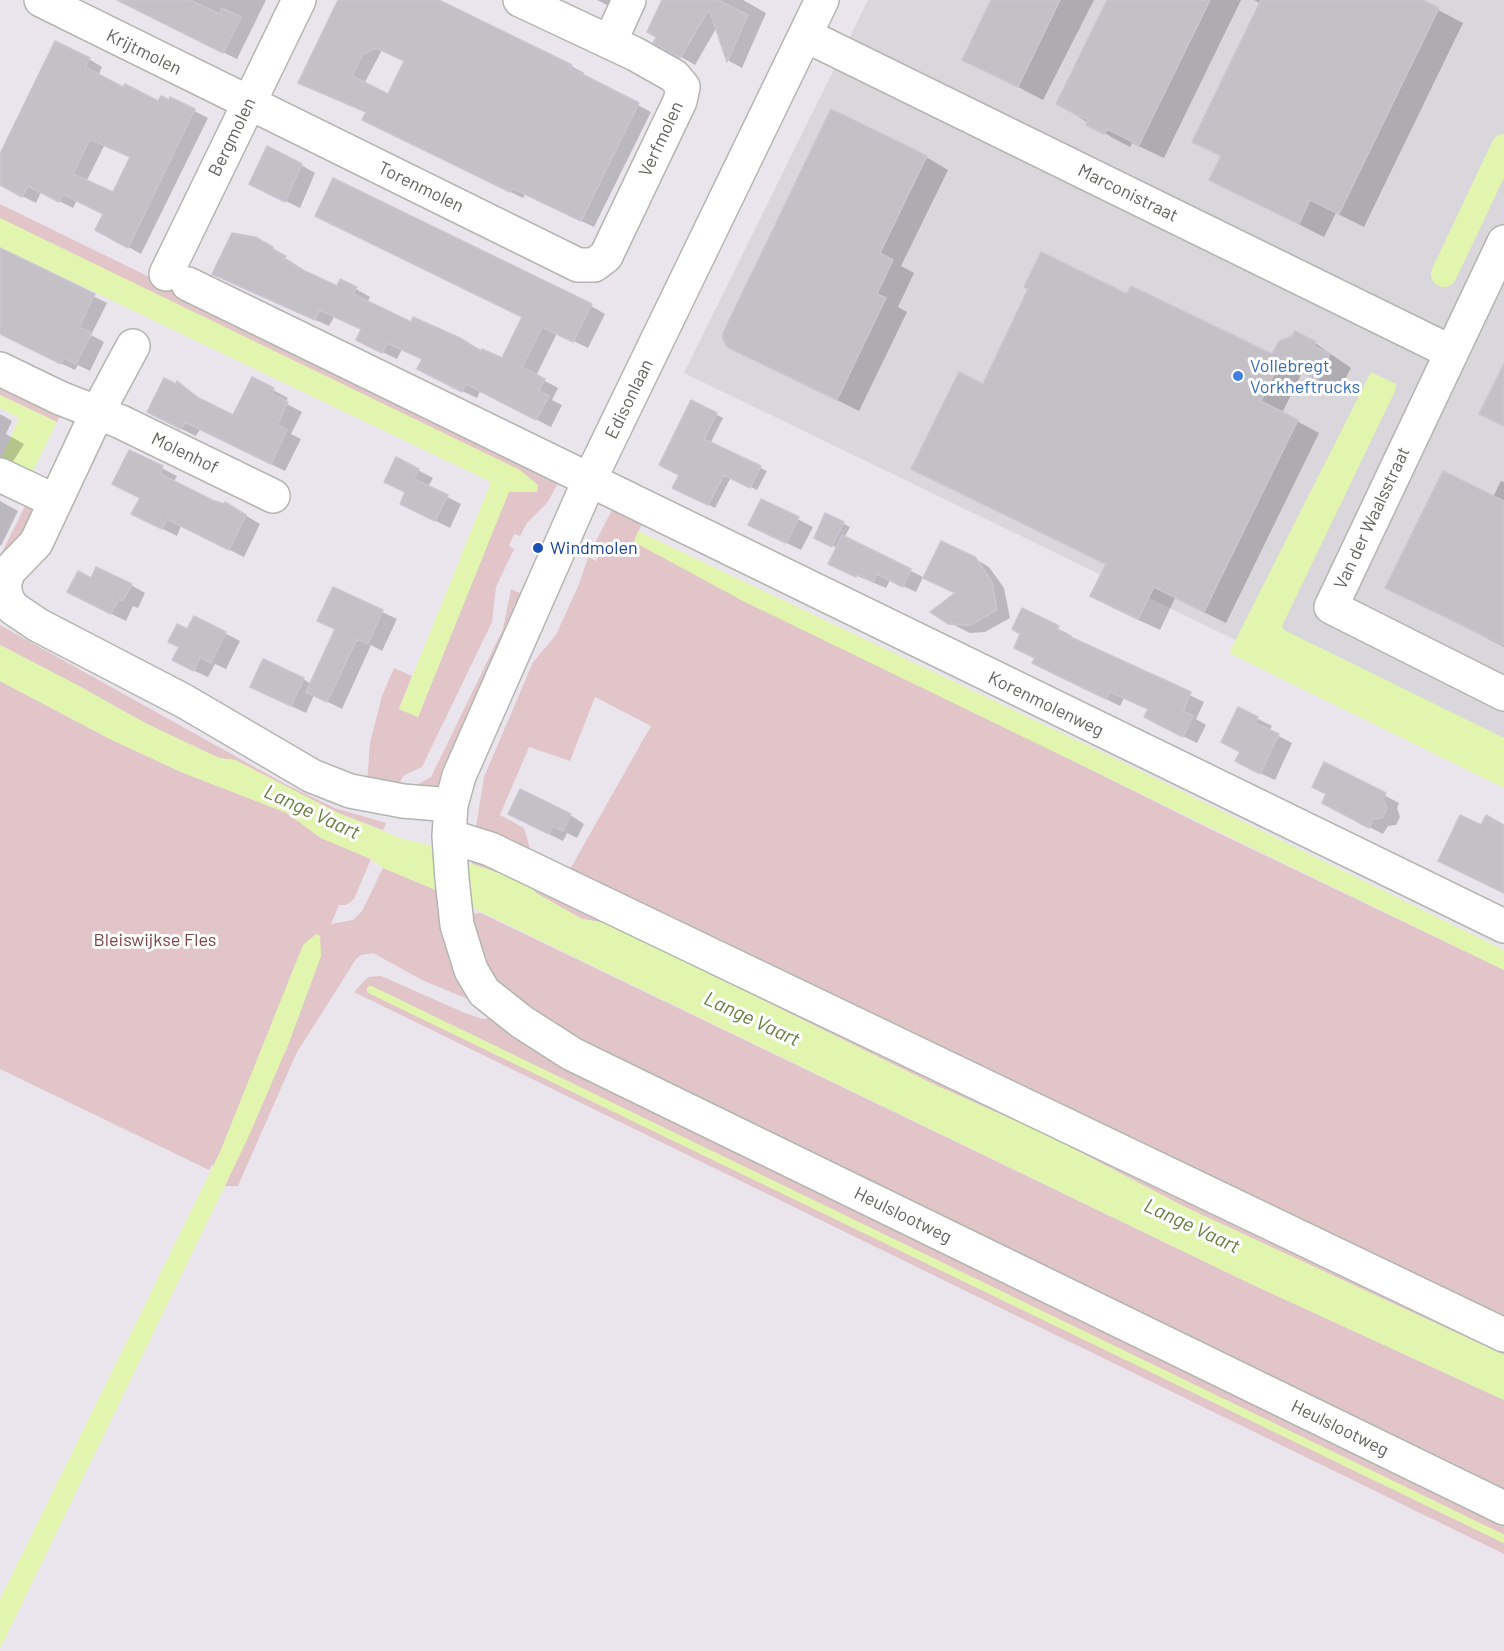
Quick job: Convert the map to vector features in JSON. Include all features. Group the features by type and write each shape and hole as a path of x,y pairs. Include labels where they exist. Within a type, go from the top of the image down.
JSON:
{"street":[{"name":"Krijtmolen","path":"41,0 248,103"},
{"name":"Bergmolen","path":"299,0 248,103 177,279 589,481"},
{"path":"520,0 610,42 629,0"},
{"name":"Edisonlaan","path":"450,821 475,735 589,481 822,0"},
{"name":"Marconistraat","path":"805,35 1450,352"},
{"name":"Verfmolen","path":"594,265 606,256 680,101 683,87 674,76 610,42"},
{"name":"Torenmolen","path":"248,103 578,265 594,265"},
{"path":"1450,352 1504,242"},
{"path":"133,346 97,413 36,543 8,572 4,586 7,599 13,608 38,625 184,701 312,776 350,791 403,801 450,821 490,849 1504,1335"},
{"name":"Van der Waalsstraat","path":"1450,352 1331,607 1504,694"},
{"name":"Molenhof","path":"0,369 273,496"},
{"path":"0,475 55,501"},
{"name":"Korenmolenweg","path":"589,481 1504,926"},
{"name":"Heulslootweg","path":"450,821 457,925 471,969 483,992 522,1022 572,1054 1504,1508"}],"shaded area":[{"path":"868,0 1504,0 1504,770 684,373"}],"green space":[{"path":"0,204 561,478 547,503 527,523 520,536 514,534 509,546 514,549 496,587 492,622 422,767 403,776 398,787 367,782 370,743 382,696 394,668 412,676 399,709 418,717 509,491 537,492 0,218"},
{"path":"0,380 62,410 57,422 0,395"},
{"path":"28,500 43,507 0,572 0,556"},
{"path":"615,504 644,519 634,542 1208,828 1504,970 1504,1329 565,878 651,726 595,697 570,761 529,747 500,815 524,828 534,862 475,833 484,777 533,662 556,635 579,584 588,557 596,561 603,549 594,545"},
{"path":"511,589 524,595 449,770 437,791 413,787 431,777 503,629"},
{"path":"0,625 287,785 335,808 386,823 383,830 338,813 235,760 219,758 147,724 0,645"},
{"name":"Bleiswijkse Fles","path":"0,681 110,739 181,772 287,813 321,838 371,859 354,899 346,905 339,905 331,924 353,920 362,911 383,868 436,890 445,943 470,1000 422,980 373,953 361,955 356,959 296,1054 238,1186 225,1186 288,1045 321,956 320,948 223,1171 212,1165 209,1170 0,1069"},
{"path":"473,848 1504,1343 1504,1355 1183,1206 1047,1135 933,1084 606,923 582,919 536,893 528,883 472,864"},
{"path":"481,913 1251,1284 1504,1400 1504,1496 564,1033 504,989 493,976 483,961 467,914"},
{"path":"381,976 465,1013 483,1019 495,1017 1504,1521 1504,1554 354,992 368,977"}],"water":[{"path":"0,218 520,470 538,485 537,492 509,492 418,717 399,709 491,482 0,247"},
{"path":"1371,372 1396,384 1396,389 1282,626 1284,630 1504,738 1504,788 1229,653"},
{"path":"0,395 57,422 30,477 0,462 19,418 0,408"},
{"path":"638,531 1114,758 1504,950 1504,970 743,601 634,542"},
{"name":"Lange Vaart","path":"0,645 147,724 219,758 235,760 338,813 403,839 434,846 472,864 528,883 536,893 582,919 606,923 933,1084 1047,1135 1183,1206 1504,1355 1504,1400 1251,1284 436,890 383,868 371,859 321,838 287,813 181,772 110,739 0,681"},
{"path":"316,934 320,936 321,956 288,1045 248,1138 0,1649 0,1599 220,1152 303,945"}],"building":[{"path":"117,0 190,0 219,14 222,8 241,17 223,53"},
{"path":"338,0 439,0 572,65 570,68 639,103 581,221 512,188 510,192 362,120 366,112 298,83","holes":["377,48 404,61 388,94 352,76 363,54"]},
{"path":"662,0 718,0 748,15 727,62 709,9 680,58 653,43 656,37 647,32"},
{"path":"991,0 1060,0 1018,87 962,60"},
{"path":"1107,0 1210,0 1139,145 1107,129 1104,134 1086,125 1088,120 1056,104"},
{"path":"1261,0 1423,0 1439,8 1339,214 1310,200 1299,224 1209,180 1221,156 1192,142"},
{"path":"55,41 90,58 85,67 123,87 125,84 158,101 161,96 169,100 170,97 195,109 128,248 95,230 103,214 63,194 59,202 28,186 22,197 0,185 0,154","holes":["90,139 130,157 113,192 73,174"]},
{"path":"831,109 927,156 880,253 893,260 877,294 886,298 837,400 727,347 723,339 723,333"},
{"path":"267,146 302,164 285,202 249,184"},
{"path":"333,178 592,304 573,342 542,327 522,367 545,379 539,391 549,396 536,420 466,384 462,392 417,369 422,359 387,343 382,353 356,340 361,329 319,310 315,320 212,274 232,233 255,237 273,247 272,250 285,256 283,259 305,271 337,286 340,279 357,287 353,294 411,322 413,317 460,338 481,351 482,349 502,358 522,317 315,216"},
{"path":"0,248 95,294 79,327 92,333 76,364 64,358 61,364 0,334"},
{"path":"1041,252 1127,294 1131,286 1272,354 1279,341 1292,336 1295,331 1316,342 1314,346 1330,354 1318,380 1280,362 1261,401 1298,420 1204,612 1154,587 1138,619 1090,596 1106,564 911,469 959,372 983,384 1028,289 1024,287"},
{"path":"1504,364 1504,426 1479,414"},
{"path":"252,377 274,388 272,394 288,402 277,425 287,430 271,464 185,422 181,429 147,412 164,378 176,384 177,381 197,397 233,415"},
{"path":"691,400 717,413 704,439 761,466 750,488 724,475 708,505 672,488 679,475 659,465"},
{"path":"129,450 163,466 160,474 212,500 224,504 225,502 246,515 229,550 167,519 162,529 131,514 140,498 112,484"},
{"path":"396,457 419,469 414,479 448,495 435,521 400,504 405,492 384,482"},
{"path":"1443,471 1504,501 1504,645 1385,588"},
{"path":"761,499 799,517 786,543 748,525"},
{"path":"825,513 844,522 832,547 814,538"},
{"path":"842,535 911,569 903,587 877,574 873,582 858,574 856,577 828,564"},
{"path":"941,541 975,557 992,582 997,610 970,625 948,624 930,612 955,593 923,578"},
{"path":"96,567 132,584 123,601 119,599 111,614 67,592 78,571 91,578"},
{"path":"333,587 383,610 368,644 357,639 327,702 306,692 335,629 317,621"},
{"path":"1022,608 1059,626 1057,629 1064,634 1191,692 1183,711 1193,716 1183,737 1144,717 1148,709 1110,692 1106,699 1032,663 1035,658 1014,648 1020,634 1012,629"},
{"path":"194,616 226,632 211,663 200,657 194,671 172,660 179,647 168,642 177,624 187,629"},
{"path":"263,659 304,678 291,706 250,687"},
{"path":"1238,707 1258,717 1255,723 1279,734 1260,774 1235,761 1240,752 1221,742"},
{"path":"1324,762 1386,793 1383,799 1387,808 1382,818 1373,819 1369,828 1322,803 1326,794 1312,787"},
{"path":"520,789 571,814 563,831 553,826 549,834 508,814"},
{"path":"1460,815 1481,825 1486,815 1504,825 1504,893 1438,861"}],"waterway":[{"path":"1444,274 1504,147"},
{"path":"371,990 1504,1539"}],"place":[{"name":"Vollebregt Vorkheftrucks","path":"1238,376"},
{"name":"Windmolen","path":"538,548"}]}
